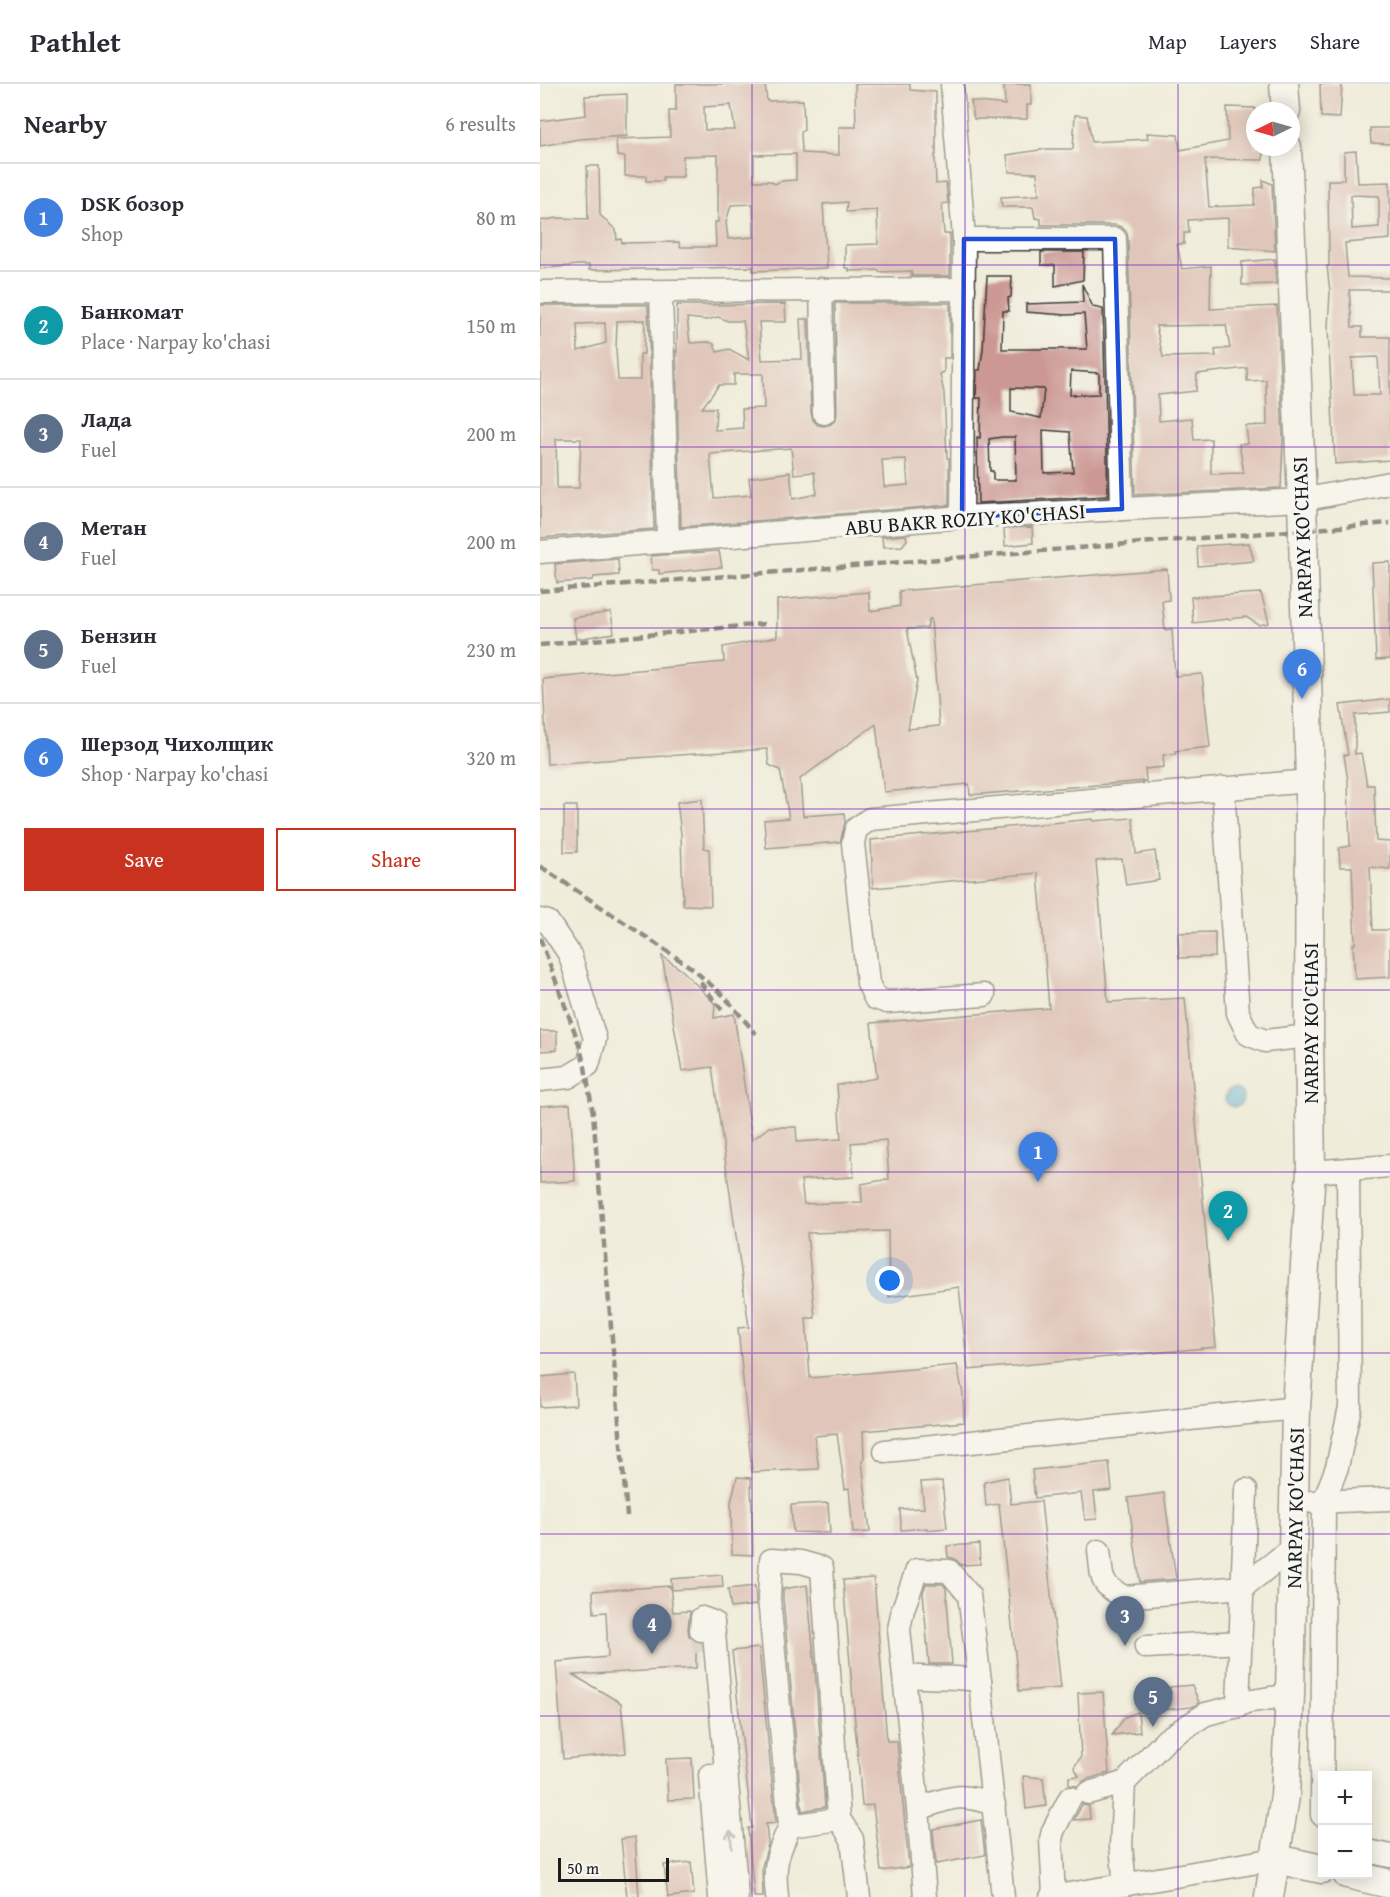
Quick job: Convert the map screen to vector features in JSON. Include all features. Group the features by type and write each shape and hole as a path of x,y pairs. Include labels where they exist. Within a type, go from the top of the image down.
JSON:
{"main road":[{"path":"1284,84 1285,102"},
{"name":"NARPAY KO'CHASI","path":"1269,1897 1285,1796 1296,1503 1296,1408 1311,1172 1310,781 1302,500 1287,156"},
{"path":"1276,1859 1318,1868"},
{"path":"1366,1879 1390,1884"}],"street":[{"path":"952,84 964,239 962,517"},
{"path":"964,239 1115,239 1122,509"},
{"path":"821,289 824,413"},
{"path":"540,292 964,289"},
{"path":"661,292 668,542"},
{"name":"ABU BAKR ROZIY KO'CHASI","path":"540,552 962,517 1302,500 1390,483"},
{"path":"984,995 887,1002 875,998 868,983 853,843 856,829 870,819 1310,781"},
{"path":"1223,788 1238,1013 1248,1034 1265,1041 1310,1036"},
{"path":"540,920 548,922 570,955 595,1039 588,1065 568,1077 540,1080"},
{"path":"1311,1172 1390,1166"},
{"path":"1323,1771 1324,1501 1337,1467 1350,1407 1348,1168"},
{"path":"885,1450 1296,1408"},
{"path":"1238,1706 1246,1490"},
{"path":"1296,1503 1390,1499"},
{"path":"1099,1551 1103,1583 1124,1597 1243,1587 1294,1546"},
{"path":"777,1897 774,1877 776,1856 790,1826 769,1598 771,1560 801,1562 822,1568 839,1819 852,1839 859,1897"},
{"path":"925,1897 899,1629 903,1609 917,1570 949,1571 969,1595 1003,1897"},
{"path":"701,1629 702,1618 713,1622 736,1897"},
{"path":"1146,1647 1241,1642"},
{"path":"705,1660 704,1692 720,1897"},
{"path":"904,1675 925,1679 963,1677 980,1681"},
{"path":"1276,1859 1053,1897 1051,1839 1079,1796 1124,1783 1167,1739 1206,1714 1246,1702 1290,1695"},
{"path":"1124,1783 1121,1846 1125,1885"},
{"path":"918,1809 952,1796 973,1797 994,1804"},
{"path":"790,1826 839,1819"},
{"path":"1372,1852 1390,1856"}],"highlighted area":[{"path":"964,239 1115,239 1122,509 962,517"}],"water":[{"path":"1234,1089 1240,1092 1243,1098 1240,1104 1234,1107 1228,1104 1225,1098 1228,1092"}],"building":[{"path":"676,84 765,84 767,101 803,100 802,153 839,155 839,127 856,127 855,84 910,84 910,90 936,92 936,184 946,183 948,203 942,204 944,234 950,234 950,276 912,276 911,271 849,271 849,268 845,268 845,245 878,244 877,210 846,212 847,202 823,204 827,268 753,271 753,267 589,270 589,265 578,265 540,269 540,221 557,218 588,219 587,166 599,166 600,215 616,230 617,240 621,239 622,243 679,242 680,247 716,247 718,155 683,156 683,177 663,177 663,181 646,181 646,176 625,176 625,157 617,156 616,139 670,137 669,111 676,111","holes":["731,105 735,130 705,130 704,107","796,154 796,180 781,181 775,184 770,181 754,181 754,155","753,204 754,237 728,239 726,222 731,205"]},
{"path":"1004,84 1031,84 1031,105 1027,105 1027,119 974,119 971,101 1005,105"},
{"path":"1320,84 1342,84 1340,118 1321,117"},
{"path":"627,94 627,136 579,139 540,146 540,121 586,115 585,96"},
{"path":"1227,107 1246,108 1246,156 1263,156 1263,160 1205,159 1209,207 1254,205 1255,188 1263,187 1263,180 1272,184 1275,251 1228,247 1228,218 1188,220 1189,233 1184,233 1184,244 1177,244 1182,269 1211,266 1210,309 1277,306 1283,440 1281,488 1135,495 1127,232 1115,225 1041,225 1041,219 1035,218 1033,207 1002,207 1001,197 1039,195 1037,173 1009,172 1007,155 1046,149 1073,149 1075,115 1087,116 1092,142 1148,139 1147,133 1178,135 1180,150 1228,141","holes":["1226,325 1230,348 1215,350 1216,356 1163,357 1156,326","1247,368 1247,381 1266,380 1267,425 1246,426 1248,444 1239,444 1244,473 1211,474 1211,439 1194,440 1192,418 1159,421 1158,395 1196,391 1197,374"]},
{"path":"1370,128 1390,128 1390,144 1371,143"},
{"path":"1356,151 1358,183 1390,182 1390,239 1345,243 1348,277 1390,278 1390,290 1349,290 1352,327 1362,327 1362,337 1390,337 1390,460 1335,464 1328,328 1330,292 1327,266 1329,266 1328,180 1344,180 1344,152","holes":["1351,195 1379,196 1379,227 1352,229","1378,357 1380,395 1354,395 1352,358"]},
{"path":"1041,252 1084,252 1083,280 1055,286 1055,265 1041,265"},
{"path":"1275,259 1276,284 1242,285 1242,262"},
{"path":"987,276 1012,276 1011,297 1008,298 1009,311 1003,311 1002,349 1087,349 1084,314 1026,312 1026,304 1083,302 1082,284 1093,307 1103,309 1108,496 978,503 977,437 980,438 981,398 976,398 977,370 980,370","holes":["1071,371 1099,373 1099,394 1070,395","1011,388 1044,389 1041,418 1011,412","1043,430 1070,432 1073,472 1044,473","1015,437 1016,480 993,480 993,471 990,471 989,439"]},
{"path":"835,303 950,303 950,358 944,358 944,372 940,374 944,393 947,458 949,458 949,505 681,527 676,351 677,305 785,304 786,322 759,322 762,360 802,359 800,319 808,319 813,420 818,425 831,424 836,419","holes":["718,317 728,321 743,321 749,360 729,349 717,352 714,344 709,342 690,343 687,318 707,320","734,374 763,374 764,408 742,409 743,428 715,430 716,408 702,408 719,385 734,385","791,448 794,474 814,472 817,494 793,499 790,472 749,478 751,495 714,498 710,454","906,459 908,485 884,487 882,460"]},
{"path":"540,305 648,305 654,529 540,538","holes":["645,320 644,354 640,354 640,380 618,380 617,321","605,323 606,343 578,351 577,324","556,439 581,439 579,488 557,488"]},
{"path":"1032,527 1033,543 1005,546 1004,528"},
{"path":"906,535 907,540 902,546 883,547 882,537"},
{"path":"1249,543 1254,561 1198,566 1197,546"},
{"path":"719,551 722,567 659,574 659,570 652,570 651,556"},
{"path":"618,559 619,575 557,583 555,564"},
{"path":"1390,562 1390,659 1376,660 1372,563"},
{"path":"1167,569 1169,600 1162,601 1165,630 1172,629 1175,676 1202,674 1210,747 1175,751 1175,754 1163,755 1164,767 1145,769 1146,781 970,795 969,784 884,792 876,724 800,779 803,816 844,813 845,823 840,842 766,848 764,820 789,818 780,770 769,765 767,749 547,764 543,679 724,662 723,647 777,637 777,600 869,592 870,611 900,606 899,591","holes":["929,619 931,619 939,726 908,729 917,681 907,629 927,628"]},
{"path":"1261,593 1269,623 1259,625 1246,617 1193,623 1191,597"},
{"path":"611,612 614,633 576,639 573,618"},
{"path":"1390,699 1390,712 1355,715 1355,754 1361,753 1367,785 1374,785 1376,841 1390,842 1390,869 1370,867 1373,930 1390,930 1390,977 1355,979 1352,867 1340,867 1339,848 1350,846 1348,781 1344,755 1348,755 1340,705"},
{"path":"702,799 704,848 709,849 711,906 683,905 681,834 677,802"},
{"path":"564,806 577,806 577,852 564,852"},
{"path":"1133,818 1136,854 1155,851 1159,880 1126,885 1122,859 1096,861 1108,1002 1185,998 1216,1347 968,1370 959,1287 889,1297 888,1231 807,1233 815,1318 806,1318 810,1378 957,1365 963,1394 964,1422 863,1431 864,1459 862,1461 870,1532 853,1533 849,1488 845,1489 837,1434 814,1436 819,1469 752,1472 738,1328 749,1327 712,1067 682,1071 662,956 683,971 715,1004 714,1018 734,1014 752,1140 769,1127 796,1127 797,1142 841,1139 837,1085 877,1078 871,1023 1049,1008 1038,873 873,888 871,840 1093,819 1093,821","holes":["886,1140 889,1179 861,1184 862,1202 804,1204 801,1180 854,1177 851,1143"]},
{"path":"1215,932 1215,957 1179,958 1178,933"},
{"path":"540,1031 557,1031 557,1050 540,1051"},
{"path":"570,1104 575,1181 540,1183 540,1106"},
{"path":"574,1374 576,1405 540,1407 540,1377"},
{"path":"1109,1462 1112,1490 1094,1492 1097,1519 1085,1520 1081,1493 1035,1498 1032,1470"},
{"path":"737,1477 751,1478 753,1555 732,1554 731,1502"},
{"path":"1008,1477 1011,1504 1041,1501 1061,1688 1019,1691 999,1504 986,1506 984,1482"},
{"path":"942,1481 947,1528 901,1530 900,1509 924,1508 921,1482"},
{"path":"1164,1493 1176,1579 1140,1582 1128,1498"},
{"path":"828,1503 830,1533 793,1532 791,1505"},
{"path":"979,1544 980,1564 961,1565 955,1559 948,1557 947,1546"},
{"path":"722,1575 723,1587 672,1590 671,1579"},
{"path":"874,1578 887,1741 897,1741 909,1867 881,1871 873,1805 862,1806 843,1580"},
{"path":"926,1584 943,1584 946,1588 952,1664 929,1664 923,1592"},
{"path":"807,1585 825,1807 802,1811 783,1589"},
{"path":"670,1586 673,1612 690,1611 688,1629 689,1636 696,1642 696,1668 573,1675 621,1703 626,1753 563,1759 556,1662 608,1657 606,1612 594,1613 593,1591"},
{"path":"755,1586 756,1605 731,1608 728,1589"},
{"path":"759,1648 776,1823 766,1824 768,1844 762,1867 763,1897 754,1897 748,1828 752,1828 732,1651"},
{"path":"1192,1685 1199,1703 1192,1707 1141,1712 1142,1697 1171,1693 1170,1687"},
{"path":"1103,1692 1109,1773 1087,1779 1077,1786 1069,1785 1069,1777 1079,1776 1074,1767 1081,1757 1078,1693"},
{"path":"1138,1712 1140,1732 1112,1735 1125,1717"},
{"path":"692,1758 694,1799 668,1800 666,1759"},
{"path":"1023,1776 1043,1778 1046,1806 1026,1809"},
{"path":"1082,1805 1089,1806 1090,1819 1074,1820"},
{"path":"981,1820 985,1855 936,1864 933,1829"},
{"path":"635,1837 639,1897 627,1897 621,1839"},
{"path":"691,1862 694,1894 668,1897 664,1865"}],"tunnel":[{"path":"701,1630 705,1660"}],"railway":[{"path":"540,591 1390,523"},
{"path":"540,645 764,624"},
{"path":"540,866 689,966 724,996 756,1034"},
{"path":"540,938 578,1041 593,1113 627,1516"},
{"path":"700,982 722,1010"}],"place":[{"name":"Шерзод Чихолщик","path":"1302,699"},
{"name":"DSK бозор","path":"1038,1182"},
{"name":"Банкомат","path":"1228,1241"},
{"name":"Лада","path":"1125,1646"},
{"name":"Метан","path":"652,1654"},
{"name":"Бензин","path":"1153,1727"}]}
